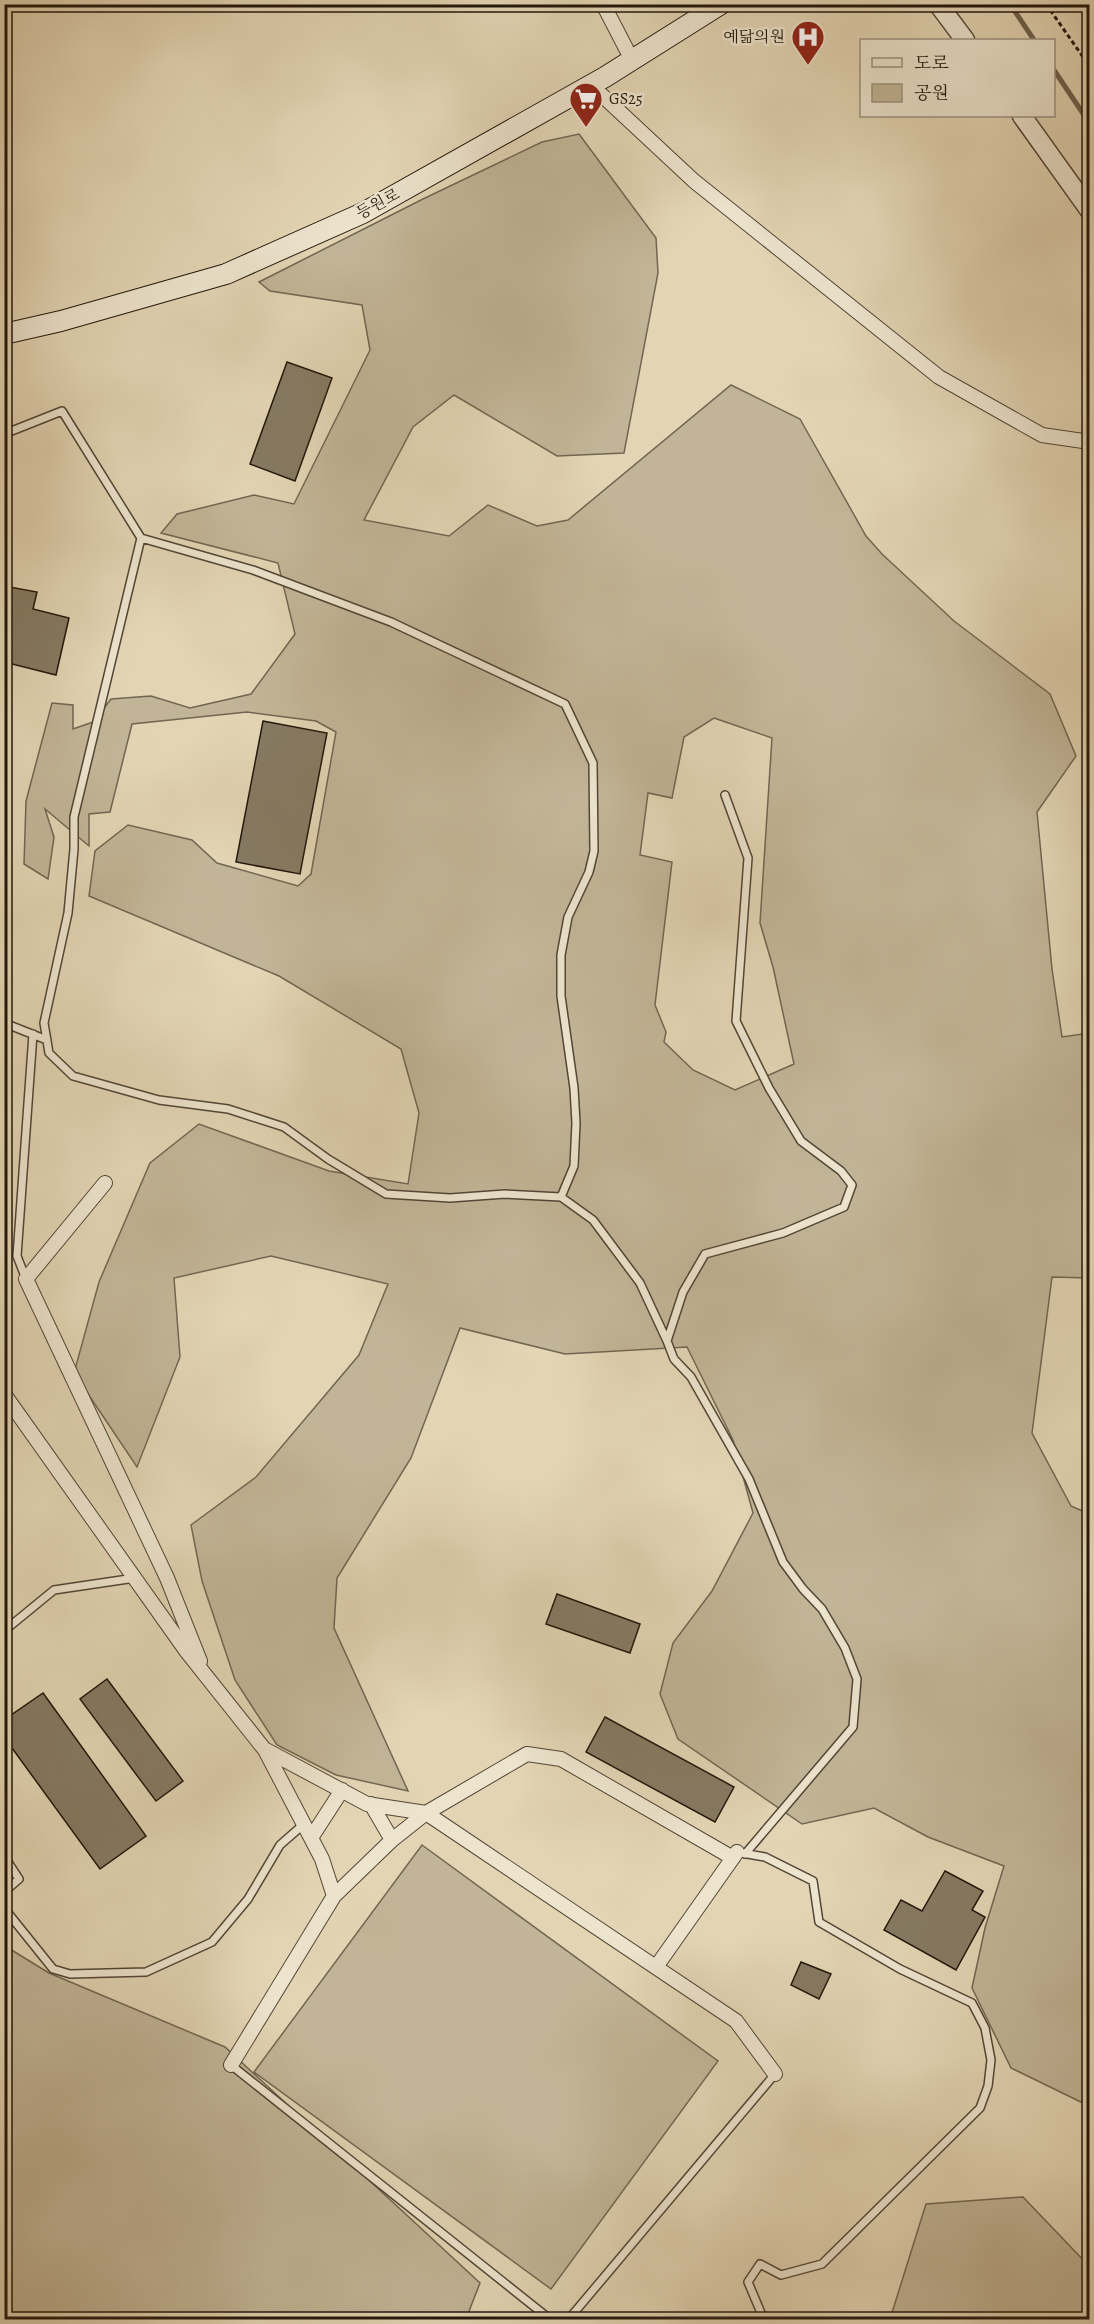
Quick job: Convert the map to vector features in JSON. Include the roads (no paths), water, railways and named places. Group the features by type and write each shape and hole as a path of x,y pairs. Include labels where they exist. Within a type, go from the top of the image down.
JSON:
{"main road":[{"name":"등원로","path":"4,334 61,321 226,274 363,213 591,86 721,4"}],"street":[{"path":"603,4 632,60"},
{"path":"938,4 964,39"},
{"path":"591,86 694,181 939,377 1041,435 1089,442"},
{"path":"1023,117 1089,211"},
{"path":"105,1183 26,1279 167,1578 205,1675"},
{"path":"4,1394 205,1675 266,1750 322,1859 334,1896"},
{"path":"266,1750 371,1804 426,1813 736,2021 775,2074"},
{"path":"231,2066 334,1896 392,1840 426,1813 527,1754 561,1759 739,1855 656,1967"},
{"path":"311,1838 342,1790"},
{"path":"371,1804 392,1840"}],"lane":[{"path":"4,434 62,411 141,538 252,570 391,622 565,704 593,763 594,851 589,872 568,917 561,955 561,996 574,1088 576,1123 574,1166 561,1197"},
{"path":"141,538 74,817 74,849 68,913 44,1023 49,1053 73,1076 159,1100 228,1109 284,1127 328,1159 386,1194 450,1198 505,1194 561,1197 593,1220 640,1282 674,1359 691,1377 749,1479 783,1562 803,1590 822,1609 844,1648 857,1679 853,1726 739,1855"},
{"path":"667,1341 683,1292 705,1254 783,1233 844,1207 852,1185 841,1171 801,1141 769,1088 736,1021 748,858 725,795"},
{"path":"4,1023 47,1040"},
{"path":"26,1279 17,1256 33,1034"},
{"path":"4,1631 54,1590 135,1578"},
{"path":"4,1908 53,1969 70,1974 146,1972 212,1942 248,1899 279,1845 304,1824"},
{"path":"739,1855 765,1857 813,1881 819,1922 900,1970 972,2003 985,2028 991,2060 988,2085 980,2108 822,2264 781,2275 760,2264 748,2282 764,2319"},
{"path":"4,1856 19,1879 4,1892"},
{"path":"231,2066 551,2319"},
{"path":"568,2319 775,2074"}],"waterway":[{"path":"1010,4 1033,39"},
{"path":"1055,72 1090,124"}],"place":[{"name":"예닮의원","path":"808,66"},
{"name":"GS25","path":"586,128"}]}
